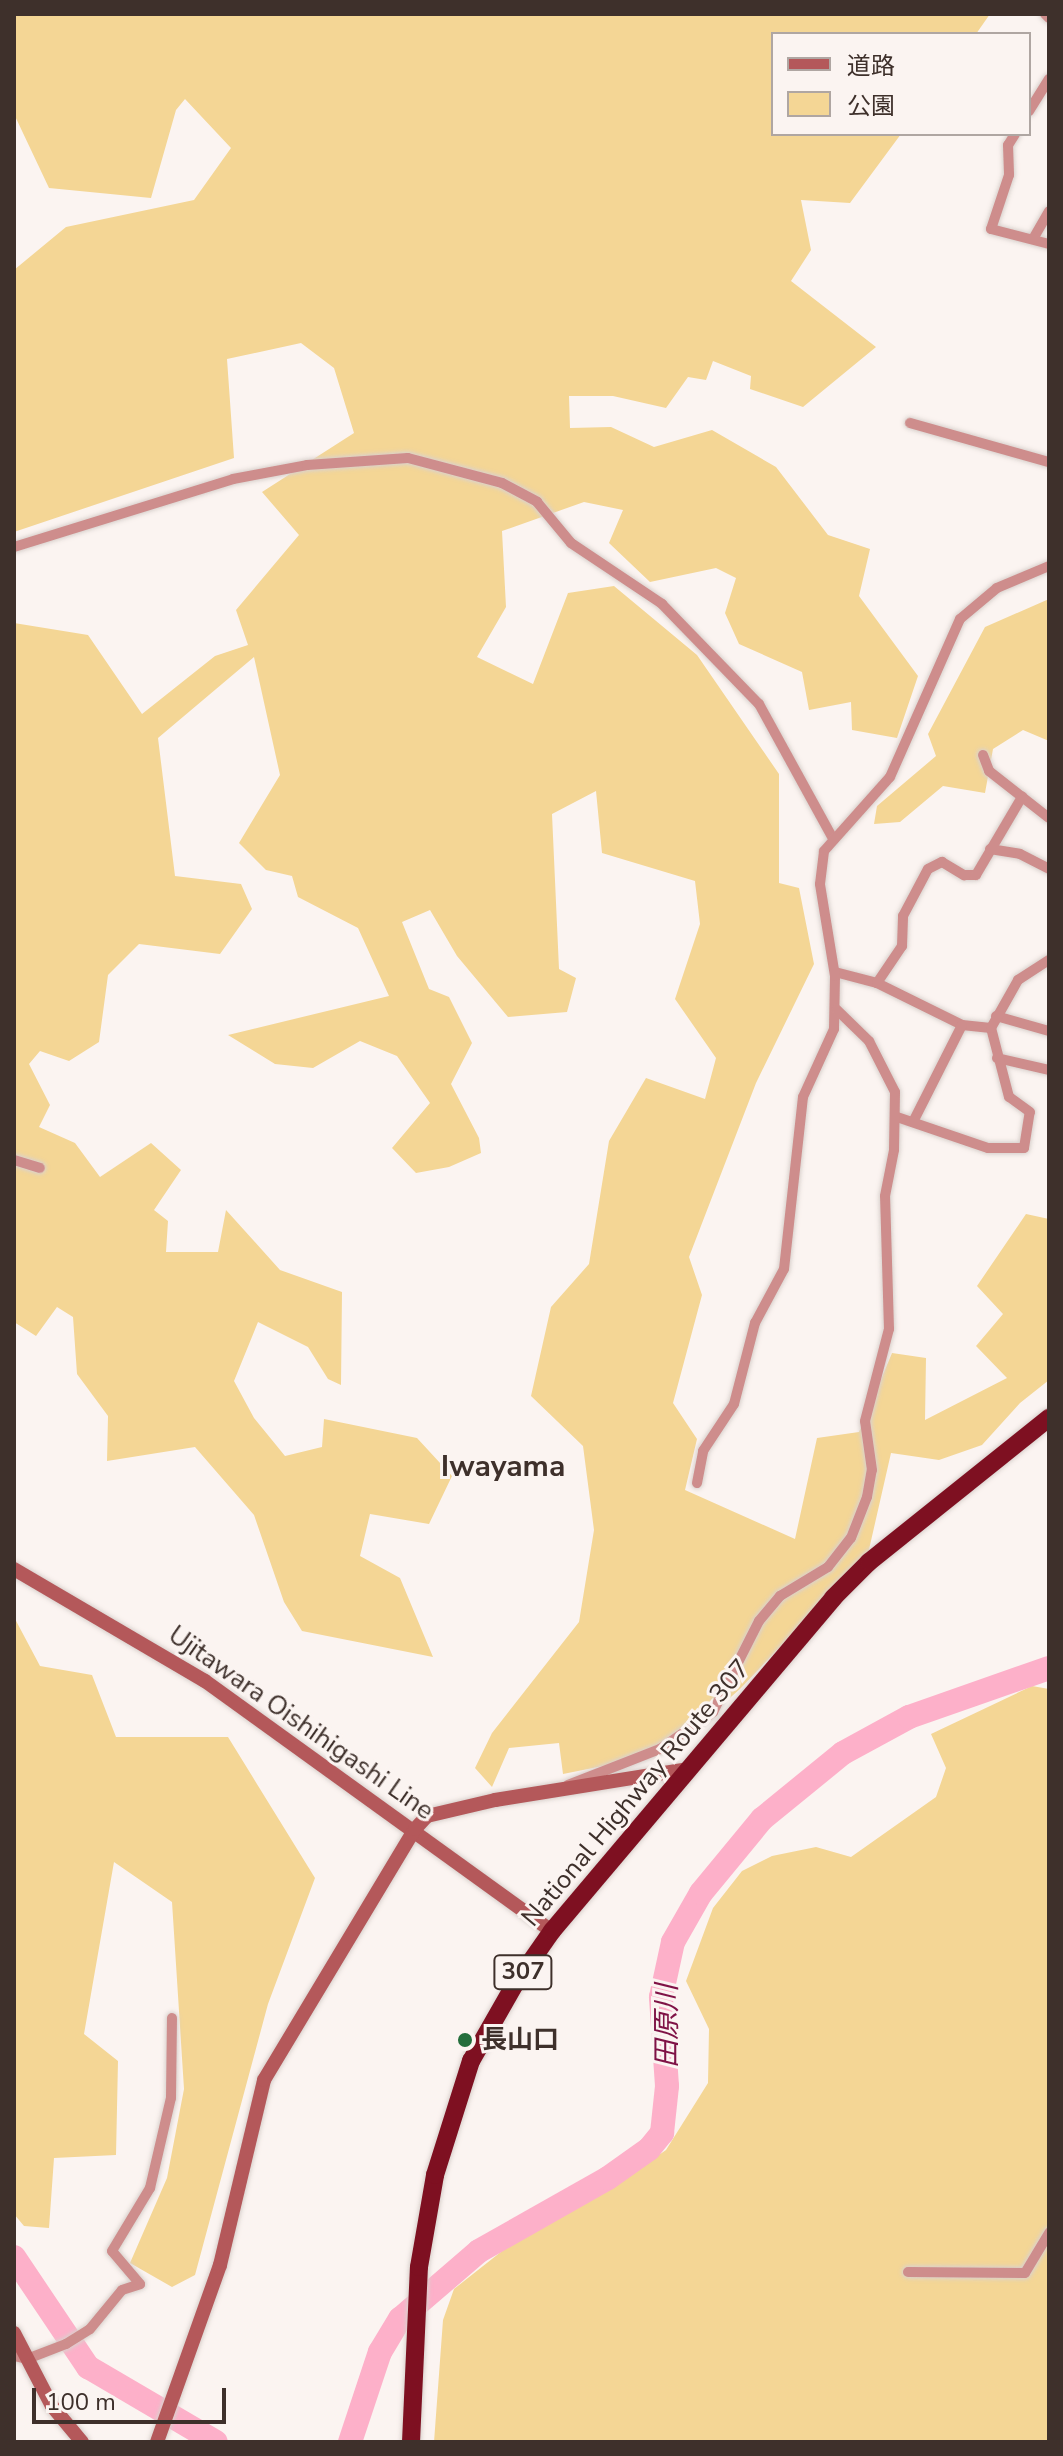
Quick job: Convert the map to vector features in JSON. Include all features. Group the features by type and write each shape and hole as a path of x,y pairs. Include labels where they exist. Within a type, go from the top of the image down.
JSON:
{"highway":[{"name":"National Highway Route 307","path":"411,2442 419,2267 438,2160 460,2088 499,2010 552,1931 688,1769 869,1562 1049,1418"}],"street":[{"path":"1031,108 1049,79"},
{"path":"1014,136 1008,145 1009,175 991,229 1049,244"},
{"path":"1033,239 1049,211"},
{"path":"910,423 1049,462"},
{"path":"14,547 233,479 307,465 408,458 502,483 536,501 571,543 662,604 749,694 832,837"},
{"path":"697,1483 703,1451 734,1404 755,1323 784,1269 803,1097 827,1049 837,1010 835,972 820,884 824,851 832,837 890,777 960,619 997,588 1049,566"},
{"path":"983,755 989,771 1049,818"},
{"path":"877,983 902,946 903,916 928,869 942,862 972,878 1022,797"},
{"path":"990,849 1020,854 1049,869"},
{"path":"897,1117 914,1120 988,1148 1024,1148 1030,1112 1009,1097 991,1028 1018,980 1049,960"},
{"path":"835,972 877,983 962,1025 991,1028"},
{"path":"568,1785 660,1749 695,1728 727,1692 759,1621 780,1596 828,1567 851,1538 870,1484 865,1421 889,1329 885,1196 897,1117 895,1092 885,1065 854,1024 837,1010"},
{"path":"996,1016 1049,1031"},
{"path":"914,1120 962,1025"},
{"path":"997,1058 1049,1070"},
{"path":"14,1160 40,1168"},
{"name":"Ujitawara Oishihigashi Line","path":"14,1569 205,1681 415,1829 552,1931"},
{"path":"157,2442 161,2419 220,2265 264,2080 415,1829 427,1816 568,1785 643,1779 688,1769"},
{"path":"21,2357 90,2329 106,2304 140,2284 112,2251 150,2188 171,2098 172,2018"},
{"path":"908,2272 1025,2273 1049,2233"},
{"path":"14,2333 21,2357 52,2406 82,2442"}],"green space":[{"path":"14,14 990,14 977,32 771,32 771,136 900,136 850,203 801,200 811,250 791,281 876,347 803,407 750,389 751,376 713,361 706,380 688,377 666,408 613,396 569,396 570,428 611,427 654,447 712,430 776,467 828,535 870,549 859,596 918,676 897,738 852,730 851,702 809,710 802,672 739,644 725,613 736,578 716,568 650,582 609,543 623,510 584,502 502,531 506,607 477,657 533,684 568,593 614,586 697,655 779,774 779,883 799,888 814,964 756,1083 689,1257 702,1295 673,1403 697,1439 685,1490 795,1539 817,1438 859,1432 892,1353 926,1358 925,1420 1007,1378 976,1346 1003,1314 977,1286 1026,1214 1049,1219 1049,1380 1020,1403 982,1445 939,1460 891,1453 868,1554 741,1688 668,1753 563,1774 559,1743 509,1748 492,1787 475,1768 492,1733 579,1622 594,1530 583,1446 531,1396 551,1307 589,1264 609,1141 646,1078 705,1099 716,1058 675,999 700,924 695,881 602,853 596,791 552,814 559,969 576,978 567,1012 508,1017 457,956 430,910 402,922 429,989 449,997 472,1043 451,1084 479,1138 481,1153 449,1167 416,1173 392,1148 430,1103 397,1056 360,1041 313,1068 275,1064 228,1035 389,996 358,928 298,897 292,876 266,870 239,843 280,775 254,657 158,738 175,876 241,884 252,909 220,954 139,944 108,975 99,1042 69,1061 40,1051 29,1064 50,1105 39,1127 75,1143 100,1177 151,1143 181,1170 154,1210 168,1221 166,1252 218,1252 226,1210 280,1270 342,1292 341,1385 328,1379 308,1347 258,1322 234,1381 254,1418 285,1456 322,1447 324,1419 417,1438 452,1476 429,1524 370,1514 360,1556 400,1578 433,1657 302,1631 284,1602 254,1515 195,1447 107,1461 108,1416 77,1374 73,1317 57,1307 36,1336 14,1322 14,623 88,635 142,714 215,656 248,645 236,610 299,535 262,492 354,433 334,368 301,343 227,359 234,458 14,532 14,270 66,227 194,200 231,148 185,99 176,110 151,198 49,188 14,114"},
{"path":"1049,599 1049,741 1023,730 993,749 985,793 943,786 900,822 874,824 877,806 936,756 928,734 985,627"},
{"path":"14,1617 40,1666 92,1675 116,1737 228,1737 315,1878 268,2004 195,2275 172,2287 130,2263 167,2178 184,2089 172,1902 114,1862 84,2034 118,2061 116,2155 54,2158 49,2228 24,2226 14,2214"},
{"path":"1032,1686 1049,1689 1049,2442 434,2442 443,2320 454,2289 521,2236 616,2185 666,2150 708,2083 709,2029 686,1981 713,1908 742,1871 772,1856 816,1847 851,1857 936,1797 946,1768 931,1734"}],"waterway":[{"name":"田原川","path":"350,2442 380,2352 400,2319 479,2251 608,2178 649,2149 662,2133 667,2086 661,1997 673,1942 701,1893 762,1819 843,1753 909,1717 1049,1668"},
{"path":"14,2257 88,2367 216,2442"}],"place":[{"name":"長山口","path":"465,2040"}],"district":[{"name":"Iwayama","path":"503,1467"}]}
